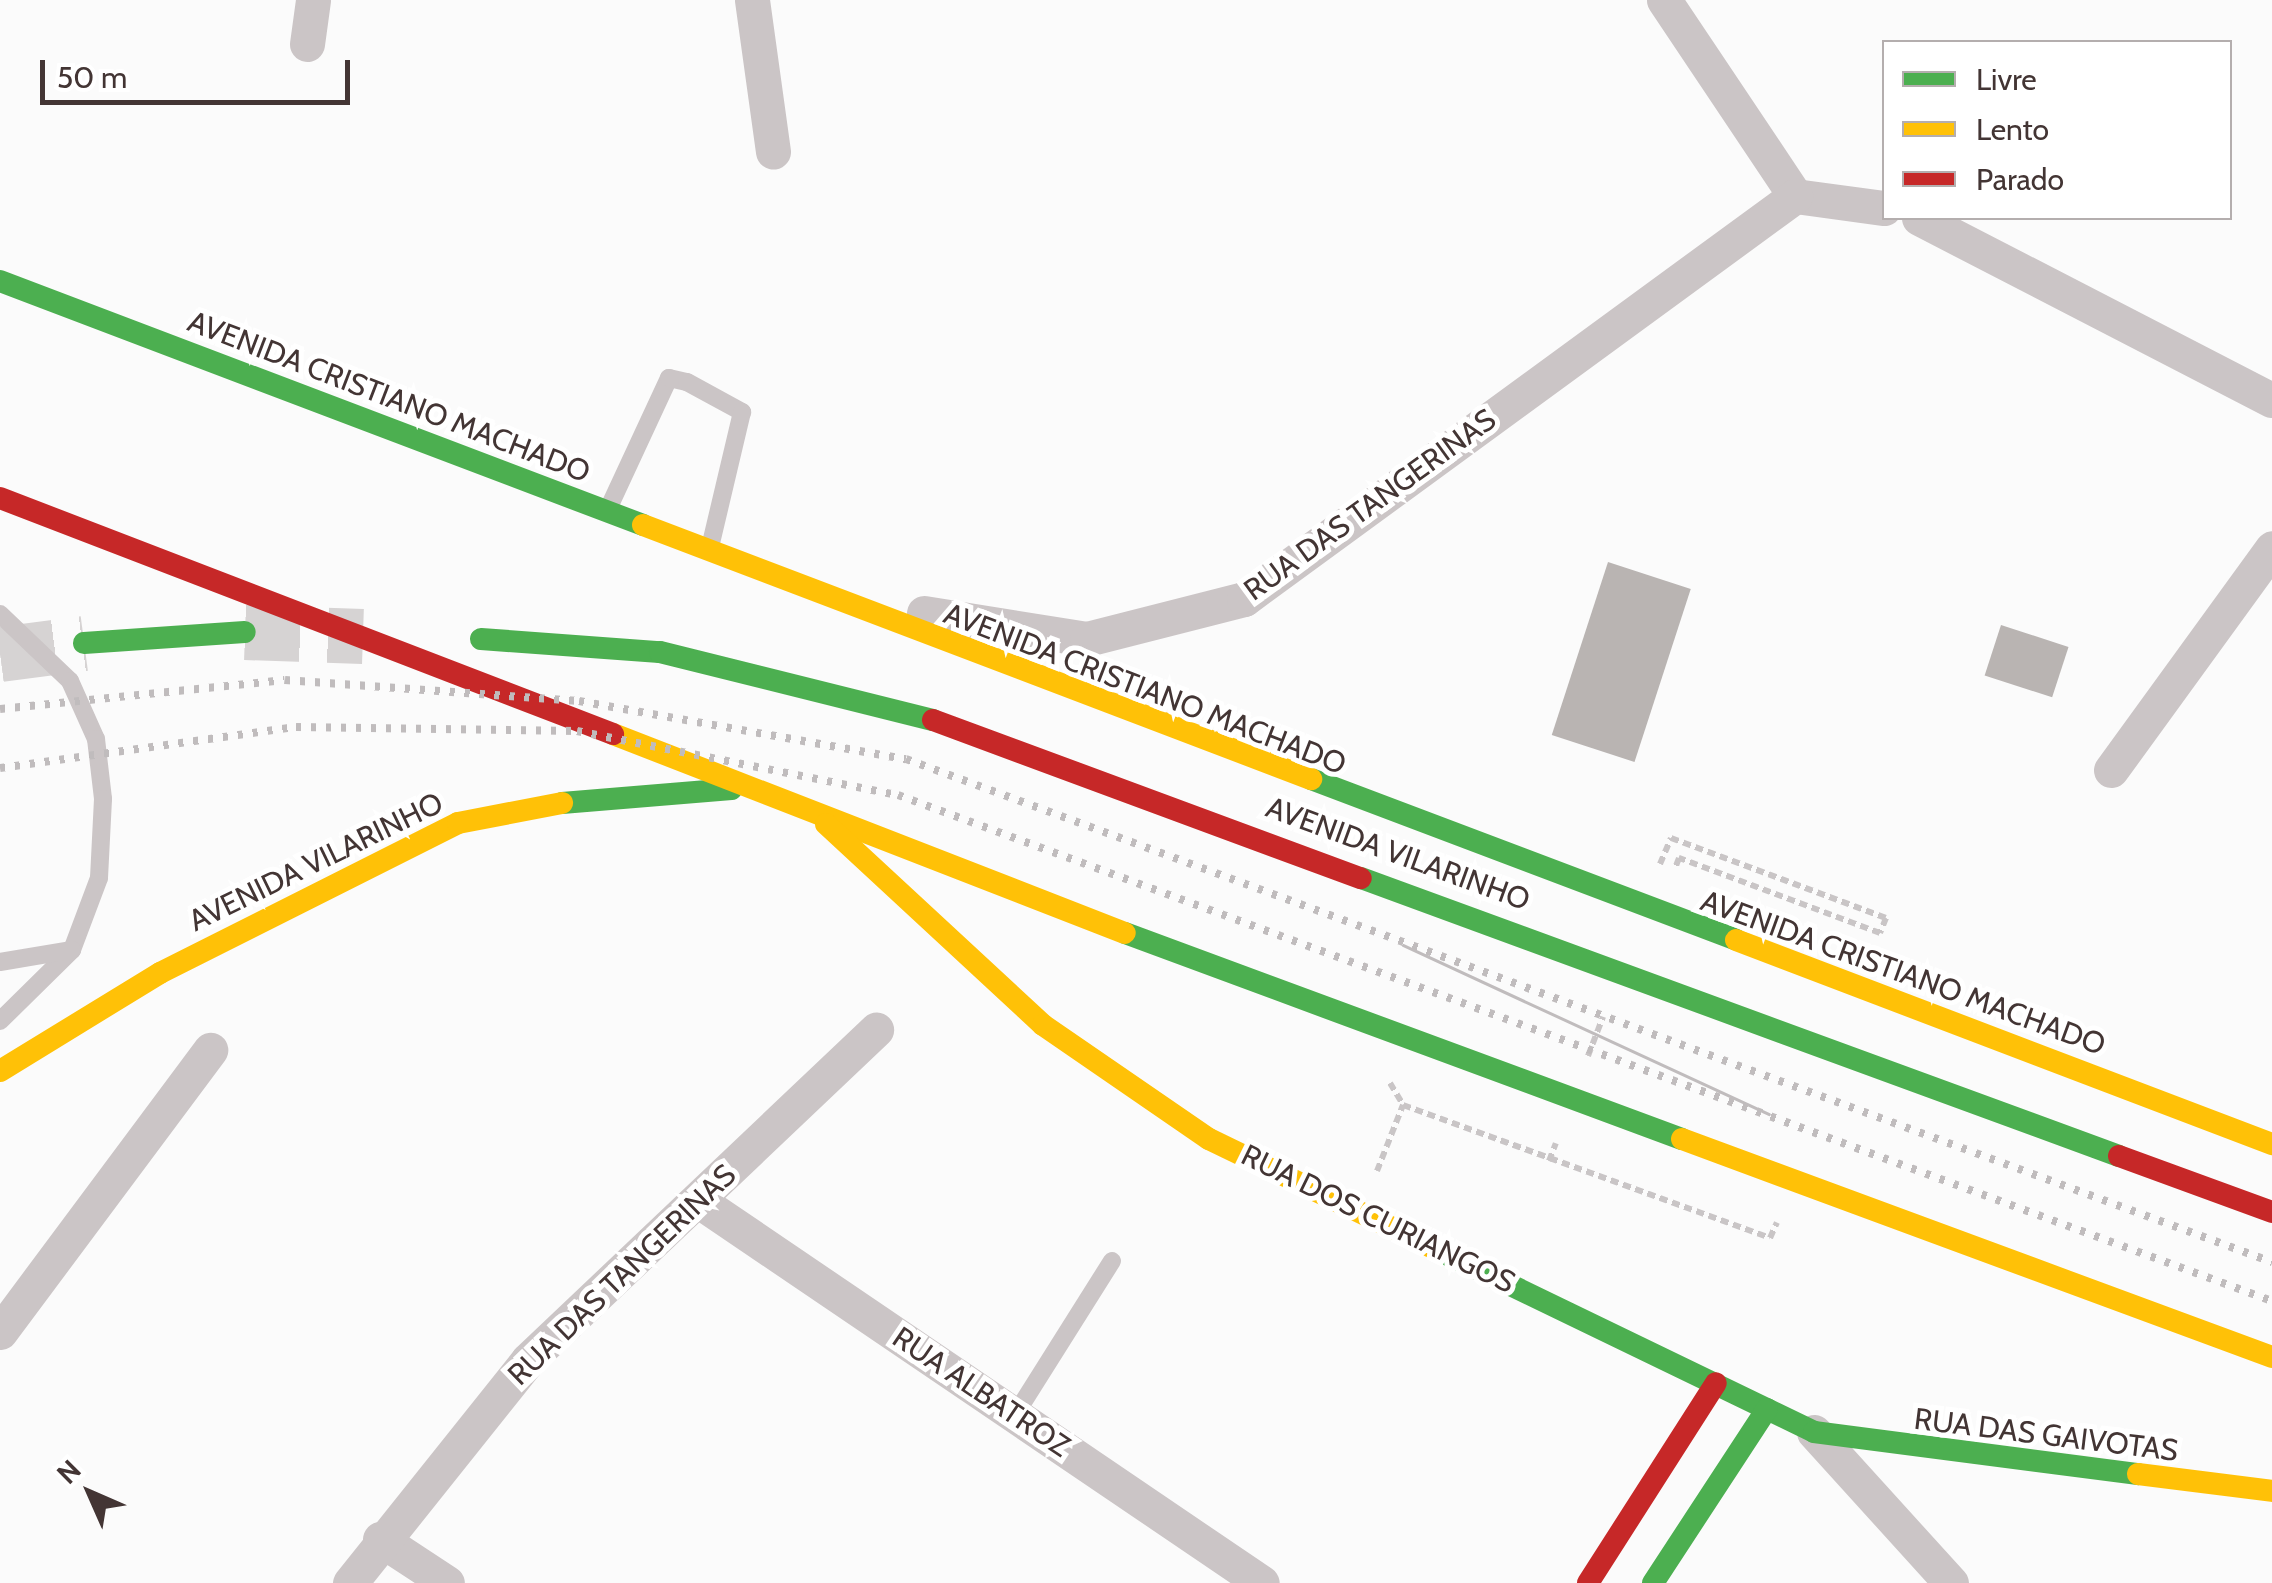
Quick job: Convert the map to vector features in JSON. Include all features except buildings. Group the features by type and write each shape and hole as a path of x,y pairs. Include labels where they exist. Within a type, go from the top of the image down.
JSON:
{"main road":[{"name":"AVENIDA CRISTIANO MACHADO","path":"0,281 2272,1144"},
{"path":"0,498 160,554 573,716 822,821 1801,1177 2272,1357"},
{"path":"84,643 244,632"},
{"name":"AVENIDA VILARINHO","path":"481,640 660,652 932,720 2272,1212"},
{"name":"AVENIDA VILARINHO","path":"0,1071 160,973 458,823 586,798 746,788"},
{"name":"RUA DOS CURIANGOS","path":"822,821 1122,1086 1209,1139 1361,1209 1814,1432"},
{"path":"1588,1583 1716,1383"},
{"path":"1653,1583 1767,1409"},
{"name":"RUA DAS GAIVOTAS","path":"1814,1432 2272,1491"}],"street":[{"path":"307,44 313,0"},
{"path":"752,0 773,152"},
{"path":"1664,0 1795,196 1882,208"},
{"name":"RUA DAS TANGERINAS","path":"824,597 1087,638 1244,600 1795,196"},
{"path":"1923,220 2272,400"},
{"path":"2111,770 2272,548"},
{"name":"RUA DAS TANGERINAS","path":"350,1583 380,1539 528,1360 876,1030"},
{"path":"0,1332 210,1050"},
{"name":"RUA ALBATROZ","path":"700,1201 1262,1583"},
{"name":"RUA DOS CURIANGOS","path":"1814,1432 1951,1583"},
{"path":"380,1539 447,1583"}],"lane":[{"path":"606,512 669,378 687,382 742,412 708,552"},
{"path":"0,614 70,680 96,739 99,878 72,950 0,1021"},
{"path":"0,962 72,950"},
{"path":"1015,1415 1112,1260"}],"path":[{"path":"1361,1209 1403,1105 1770,1238 1801,1177"}],"tunnel":[{"path":"245,632 363,636"},
{"path":"0,654 84,643"}],"tram line":[{"path":"1403,945 1769,1114"}],"railway":[{"path":"0,709 285,680 579,701 906,759 2272,1262"},
{"path":"0,768 296,727 577,731 898,795 2272,1301"}],"traffic: fast":[{"path":"0,281 643,525"},
{"path":"84,643 245,632"},
{"path":"481,639 660,652 933,720"},
{"path":"1311,779 1736,940"},
{"path":"562,803 731,789"},
{"path":"1361,878 2119,1156"},
{"path":"1125,933 1682,1139"},
{"path":"1440,1251 1814,1432 2138,1474"},
{"path":"1653,1583 1767,1409"}],"traffic: slow":[{"path":"643,525 1311,779"},
{"path":"613,734 1125,933"},
{"path":"0,1071 160,973 458,823 562,803"},
{"path":"826,824 1043,1025 1209,1139 1440,1251"},
{"path":"1736,940 2272,1144"},
{"path":"1682,1139 2272,1357"},
{"path":"2138,1474 2272,1491"}],"traffic: jam":[{"path":"0,498 613,734"},
{"path":"933,720 1361,878"},
{"path":"2119,1156 2272,1212"},
{"path":"1588,1583 1716,1383"}]}
